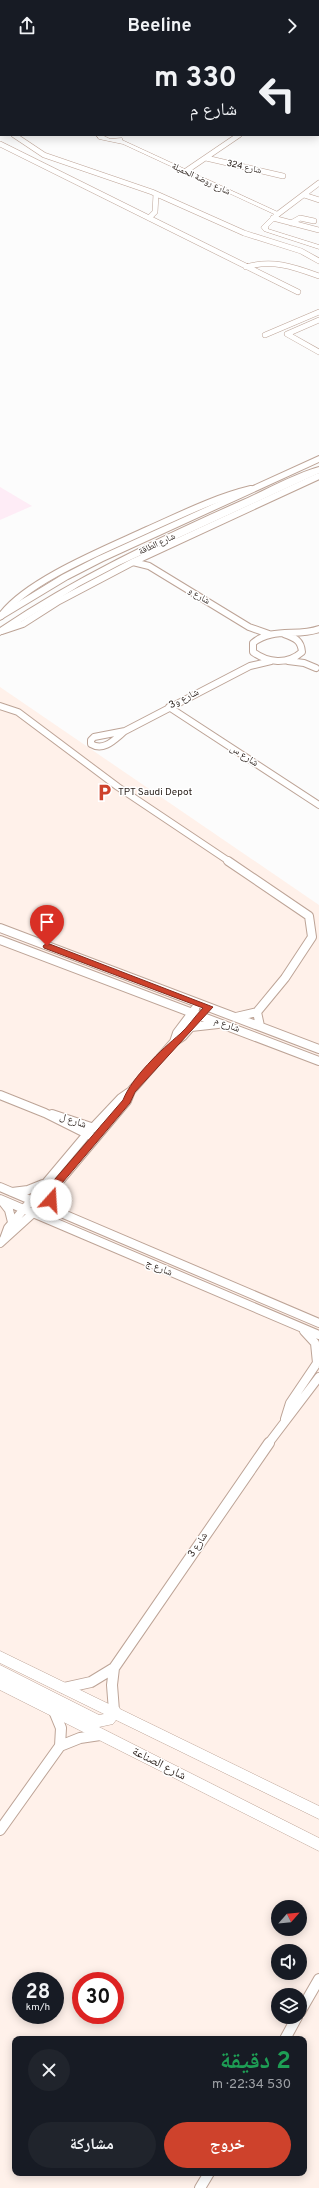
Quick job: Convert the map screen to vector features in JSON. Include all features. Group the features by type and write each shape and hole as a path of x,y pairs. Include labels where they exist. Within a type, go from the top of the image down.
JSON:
{"main road":[{"name":"شارع الطاقة","path":"1,617 65,577 93,563 319,459"},
{"name":"شارع الطاقة","path":"1,632 43,603 110,566 319,470"}],"street":[{"path":"16,136 44,155 156,194 244,233 301,251 319,260"},
{"name":"شارع روضة الحميلة","path":"100,136 103,139 113,140 123,138 275,216"},
{"path":"186,171 238,136"},
{"path":"0,144 298,292"},
{"name":"شارع 324","path":"206,158 283,176"},
{"path":"319,183 264,226 266,230 319,247"},
{"path":"309,192 319,194"},
{"path":"149,218 156,211 156,194"},
{"path":"304,195 319,200"},
{"path":"275,216 292,223 319,230"},
{"path":"292,223 298,219 314,221"},
{"path":"298,219 319,225"},
{"path":"246,267 260,262 271,261 319,276"},
{"path":"265,335 319,312"},
{"path":"319,320 287,334 319,352"},
{"name":"شارع الطاقة","path":"1,632 23,624 92,582 319,476"},
{"path":"312,479 319,480"},
{"name":"شارع و","path":"144,557 144,560 149,566"},
{"name":"شارع و","path":"133,562 149,566 249,627 270,634"},
{"path":"244,668 252,661 252,648 256,640 255,633 249,627"},
{"path":"286,661 293,659 302,650 305,640 319,629"},
{"path":"256,640 270,634 312,633"},
{"path":"284,634 297,639 304,657 318,668"},
{"path":"253,652 257,656 271,661"},
{"path":"286,661 304,663 318,668"},
{"name":"شارع و3","path":"125,731 244,668 258,662 286,661"},
{"path":"0,706 18,712 118,787 309,916 312,937 285,978 257,1012 236,1018"},
{"name":"شارع س","path":"169,707 319,805"},
{"name":"شارع م","path":"0,928 319,1049"},
{"name":"شارع م","path":"0,940 319,1061"},
{"path":"113,982 120,974"},
{"path":"171,1004 178,1011 182,1025"},
{"path":"174,1042 182,1025 199,1004"},
{"path":"2,1241 12,1222 30,1200 49,1185 94,1133 127,1101 131,1091 174,1042 191,1027 208,1007"},
{"path":"257,1012 260,1026"},
{"path":"191,1027 224,1024"},
{"name":"شارع ل","path":"0,1095 94,1133"},
{"path":"10,1192 28,1190 49,1185"},
{"path":"2,1241 32,1214 49,1185"},
{"path":"49,1185 51,1200 58,1213"},
{"name":"شارع ج","path":"0,1188 316,1320"},
{"path":"0,1199 9,1210 12,1222"},
{"name":"شارع ج","path":"0,1199 47,1221 319,1335"},
{"path":"22,1224 47,1221"},
{"path":"299,1327 315,1343 318,1362"},
{"name":"شارع 3","path":"284,1422 290,1402 318,1362"},
{"name":"شارع 3","path":"63,1688 91,1682 114,1668 284,1422 299,1406 319,1377"},
{"path":"0,1657 114,1711 319,1813"},
{"path":"0,1671 98,1721 108,1720 114,1711 112,1694 114,1668"},
{"name":"شارع الصناعة","path":"0,1683 319,1845"},
{"path":"0,1830 60,1746 61,1728 54,1711"},
{"path":"60,1746 80,1738 102,1735"},
{"path":"307,2000 319,1979"},
{"path":"287,2036 293,2024"},
{"path":"200,2188 207,2176"}],"shaded area":[{"path":"0,487 32,506 0,520"},
{"path":"0,687 319,905 319,2188 0,2188"}],"place":[{"name":"TPT Saudi Depot","path":"105,792"}],"route":[{"path":"47,946 208,1007 183,1036 174,1042 131,1091 127,1101 52,1188 51,1200"}]}
